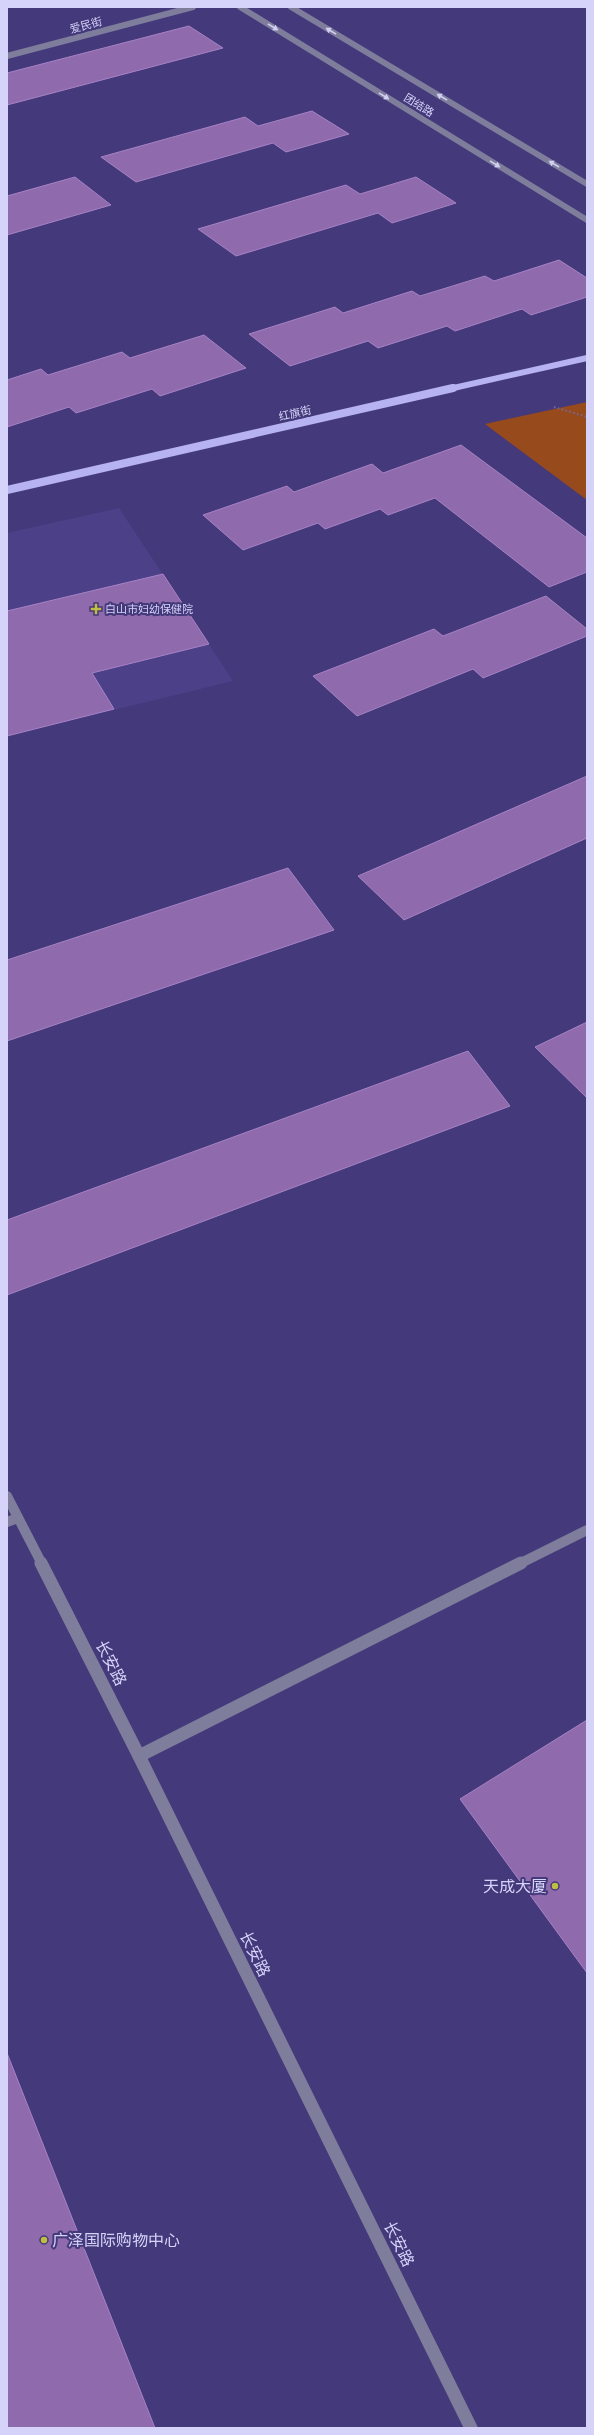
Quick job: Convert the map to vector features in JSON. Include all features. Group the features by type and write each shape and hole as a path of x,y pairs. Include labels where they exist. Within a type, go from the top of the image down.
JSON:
{"main road":[{"name":"红旗街","path":"7,490 587,358"}],"street":[{"name":"爱民街","path":"7,56 193,7"},
{"name":"团结路","path":"240,7 587,220"},
{"name":"团结路","path":"291,7 587,184"},
{"name":"长安路","path":"7,1496 12,1520 139,1756 470,2428"},
{"path":"139,1756 587,1530"}],"path":[{"path":"552,406 587,417"}],"shaded area":[{"path":"587,402 587,500 485,424"},
{"name":"白山市妇幼保健院","path":"119,508 233,681 7,736 7,533"}],"building":[{"path":"189,26 223,48 7,105 7,73"},
{"path":"312,111 349,134 286,152 273,143 136,182 101,157 245,117 258,126"},
{"path":"75,177 111,205 7,235 7,196"},
{"path":"416,177 456,203 392,223 378,213 236,256 198,229 346,185 360,194"},
{"path":"559,260 587,278 587,297 531,315 522,309 455,331 447,326 378,348 368,341 290,366 249,334 335,307 343,313 412,291 420,296 485,276 494,281"},
{"path":"204,335 246,368 160,396 152,389 76,413 69,407 7,427 7,380 41,369 48,375 122,352 130,358"},
{"path":"461,445 587,538 587,572 549,587 435,498 388,515 380,509 325,529 318,523 243,550 203,515 287,486 294,492 372,464 383,473"},
{"path":"163,574 209,644 92,673 114,709 7,736 7,611"},
{"path":"546,596 587,629 587,636 483,678 473,669 357,716 313,676 434,629 443,636"},
{"path":"587,776 587,838 404,920 358,876"},
{"path":"288,868 334,930 7,1041 7,960"},
{"path":"587,1022 587,1098 535,1047"},
{"path":"468,1051 510,1106 7,1295 7,1220"},
{"name":"天成大厦","path":"587,1720 587,1973 460,1799"},
{"name":"广泽国际购物中心","path":"7,2053 155,2428 7,2428"}],"place":[{"name":"白山市妇幼保健院","path":"96,609"},
{"name":"天成大厦","path":"555,1886"},
{"name":"广泽国际购物中心","path":"44,2240"}]}
